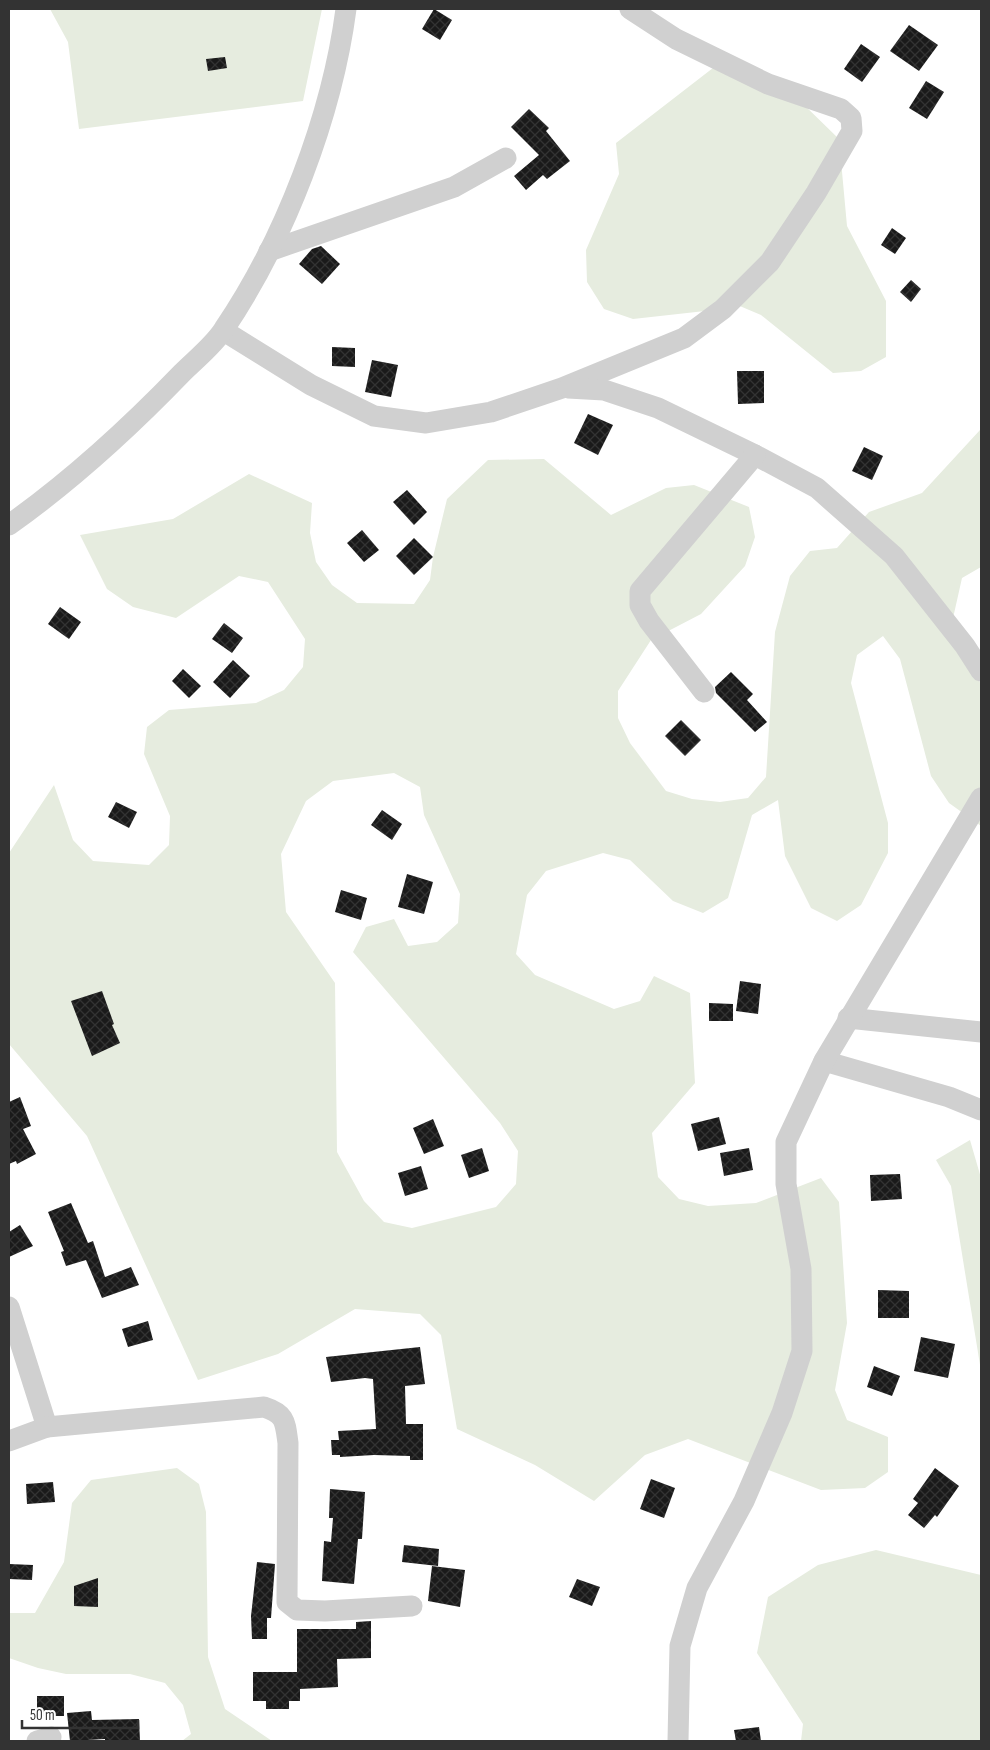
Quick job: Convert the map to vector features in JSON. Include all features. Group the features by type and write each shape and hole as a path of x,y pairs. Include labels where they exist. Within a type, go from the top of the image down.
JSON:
{"street":[{"path":"9,525 47,499 157,399 224,330 269,251 305,169 326,105 346,9"},
{"path":"224,330 311,385 374,416 426,422 491,412 562,388 684,338 723,309 770,262 816,193 852,131 851,118 841,110 768,84 676,38 630,9"},
{"path":"269,251 454,187 506,158"},
{"path":"562,388 604,390 658,408 755,455 817,488 894,556 965,646 981,671"},
{"path":"704,692 649,621 640,604 640,591 755,455"},
{"path":"678,1741 680,1646 697,1588 744,1501 782,1413 802,1351 801,1269 786,1184 786,1142 824,1061 848,1018 981,798"},
{"path":"848,1018 981,1032"},
{"path":"824,1061 949,1097 981,1110"},
{"path":"9,1307 47,1426"},
{"path":"9,1440 47,1426 264,1407 278,1412 285,1422 288,1444 287,1602 297,1610 412,1606"}],"shaded area":[{"path":"50,9 322,9 303,101 79,129 68,42"},
{"path":"722,61 797,98 839,139 847,226 886,301 886,357 861,371 833,373 761,315 735,304 723,309 633,319 604,309 587,282 586,250 619,174 616,143"},
{"path":"980,430 981,567 962,578 949,636 981,684 981,826 949,803 931,776 900,659 883,636 857,655 851,683 888,823 888,853 861,905 837,921 811,908 785,856 778,800 752,815 728,898 703,913 673,901 630,860 603,853 546,871 527,895 516,954 535,975 614,1009 640,1001 654,976 690,993 695,1083 652,1133 658,1177 679,1199 708,1206 756,1203 821,1178 839,1202 847,1323 835,1390 847,1420 888,1437 888,1472 865,1488 821,1490 688,1439 645,1455 594,1501 535,1465 457,1429 441,1335 420,1314 355,1309 278,1354 198,1380 87,1136 9,1044 9,853 54,785 73,840 93,861 149,865 169,845 170,816 144,754 147,727 169,710 256,703 284,690 303,667 305,639 268,582 239,576 176,618 133,607 107,589 80,535 173,519 249,474 312,503 310,533 316,562 332,585 357,603 414,604 430,580 433,557 447,499 488,460 544,459 611,515 666,488 694,485 749,507 755,537 745,566 701,614 651,640 618,691 618,718 630,743 666,791 692,799 720,802 748,798 766,777 775,632 790,576 810,551 837,548 869,512 922,493","holes":["394,773 420,787 424,815 460,894 458,923 437,942 408,946 394,919 366,927 353,952 500,1123 518,1151 516,1184 496,1207 412,1228 384,1222 364,1201 337,1152 335,983 286,912 281,854 306,801 333,781"]},
{"path":"970,1140 981,1178 981,1371 951,1186 936,1160"},
{"path":"177,1468 199,1484 206,1512 208,1657 225,1709 272,1741 182,1741 191,1734 183,1705 165,1683 130,1674 66,1674 38,1668 9,1658 9,1613 35,1613 64,1562 72,1503 91,1480"},
{"path":"876,1550 981,1575 981,1741 801,1741 803,1724 757,1653 768,1597 818,1565"}],"building":[{"path":"434,9 452,20 440,40 422,29"},
{"path":"909,25 938,45 919,71 890,51"},
{"path":"861,44 880,57 862,82 844,69"},
{"path":"225,57 227,68 208,71 206,59"},
{"path":"926,81 944,92 927,119 909,108"},
{"path":"529,109 549,128 546,131 570,161 547,179 543,175 526,190 514,176 539,155 511,127"},
{"path":"892,228 906,238 895,254 881,245"},
{"path":"321,246 340,264 322,284 299,264 312,249"},
{"path":"911,280 921,289 911,302 900,292"},
{"path":"332,347 355,348 355,367 332,366"},
{"path":"372,360 398,365 391,397 365,392"},
{"path":"737,371 764,371 764,403 738,404"},
{"path":"588,414 613,425 598,455 574,443"},
{"path":"864,447 883,456 872,480 852,471"},
{"path":"407,490 427,512 414,525 393,502"},
{"path":"362,530 379,550 364,562 347,543"},
{"path":"414,538 433,557 414,575 396,556"},
{"path":"60,607 81,622 69,639 48,624"},
{"path":"224,623 243,638 232,653 212,639"},
{"path":"233,660 250,676 230,698 213,682"},
{"path":"183,669 201,686 189,698 172,681"},
{"path":"731,672 753,694 747,700 767,722 755,732 716,693 715,687"},
{"path":"681,720 701,740 685,756 665,736"},
{"path":"116,802 137,812 129,828 108,817"},
{"path":"382,810 402,824 392,840 371,825"},
{"path":"407,874 433,882 424,914 398,907"},
{"path":"341,890 367,898 361,920 335,912"},
{"path":"740,981 761,984 758,1014 736,1011"},
{"path":"102,991 114,1024 112,1025 120,1043 92,1056 71,1001"},
{"path":"709,1003 733,1004 733,1021 709,1021"},
{"path":"20,1097 31,1126 23,1129 36,1154 17,1164 16,1161 9,1164 9,1102"},
{"path":"719,1117 726,1144 698,1151 691,1124"},
{"path":"433,1119 444,1146 424,1154 413,1128"},
{"path":"482,1148 489,1171 469,1178 461,1155"},
{"path":"749,1148 753,1170 724,1176 720,1153"},
{"path":"421,1166 428,1189 405,1196 398,1173"},
{"path":"900,1174 902,1199 871,1201 870,1175"},
{"path":"71,1203 88,1243 93,1241 105,1277 131,1267 139,1285 102,1298 86,1260 66,1266 61,1252 64,1251 48,1212"},
{"path":"20,1225 33,1246 9,1257 9,1232"},
{"path":"878,1290 909,1291 909,1318 878,1318"},
{"path":"148,1321 153,1340 128,1347 122,1329"},
{"path":"921,1337 955,1344 948,1378 914,1371"},
{"path":"420,1347 425,1384 405,1386 406,1424 423,1424 423,1460 410,1460 410,1456 374,1455 340,1457 340,1455 332,1455 331,1440 339,1440 338,1431 376,1429 373,1379 365,1378 331,1382 326,1357"},
{"path":"874,1366 900,1376 892,1396 867,1387"},
{"path":"935,1468 959,1486 937,1517 935,1515 924,1528 908,1515 918,1503 913,1499"},
{"path":"651,1479 675,1488 664,1518 640,1509"},
{"path":"53,1482 55,1502 27,1504 26,1484"},
{"path":"330,1489 365,1492 362,1539 358,1539 354,1584 322,1581 324,1541 331,1542 333,1518 329,1518"},
{"path":"404,1545 439,1549 438,1566 402,1562"},
{"path":"257,1562 275,1564 271,1618 267,1618 267,1639 252,1639 251,1616"},
{"path":"9,1564 33,1565 32,1580 9,1579"},
{"path":"432,1566 465,1570 460,1607 428,1601"},
{"path":"98,1578 98,1607 74,1606 74,1586"},
{"path":"577,1579 600,1587 592,1606 569,1597"},
{"path":"371,1621 371,1658 337,1659 338,1687 300,1689 300,1701 289,1701 289,1709 266,1709 266,1701 253,1701 253,1672 297,1672 297,1629 356,1629 356,1622"},
{"path":"37,1696 64,1696 64,1716 37,1716"},
{"path":"91,1711 92,1720 139,1719 140,1741 105,1741 105,1739 70,1741 67,1713"},
{"path":"759,1727 761,1741 736,1741 734,1730"}]}
